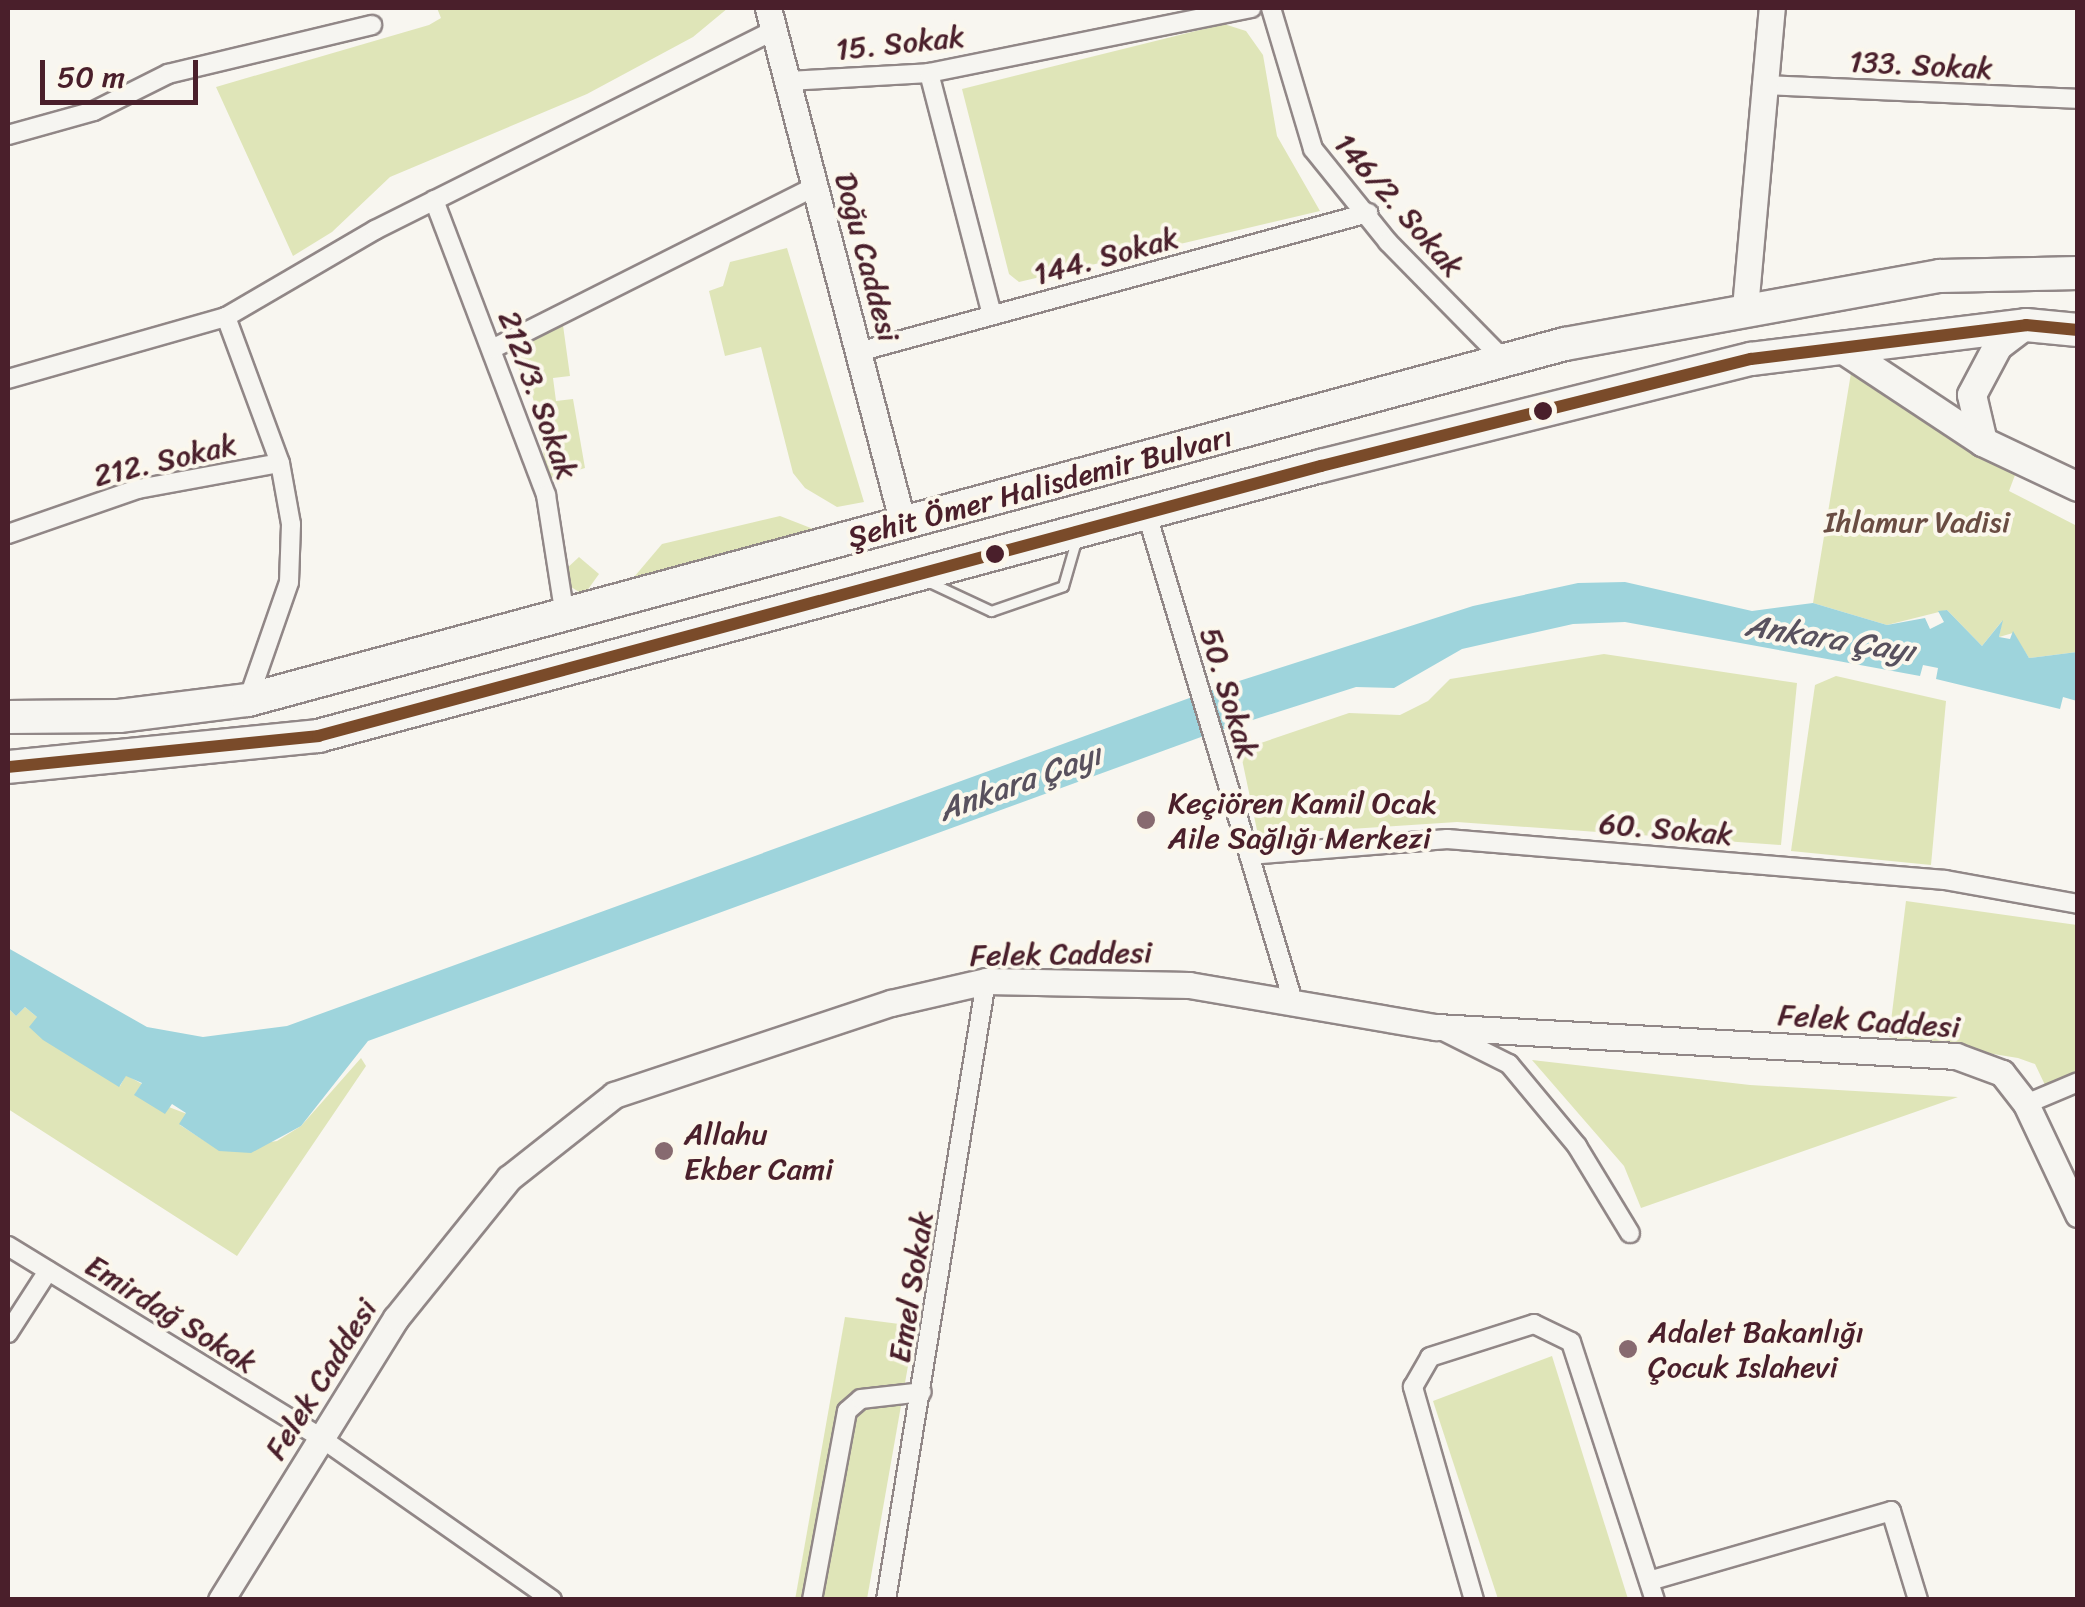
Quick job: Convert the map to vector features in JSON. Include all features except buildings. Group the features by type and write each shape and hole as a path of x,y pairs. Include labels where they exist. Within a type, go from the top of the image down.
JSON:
{"highway":[{"name":"Şehit Ömer Halisdemir Bulvarı","path":"8,717 120,716 248,700 1504,360 1745,308 1940,276 2078,273"},
{"name":"Şehit Ömer Halisdemir Bulvarı","path":"8,767 318,736 915,576 1148,518 1321,466 1733,364 2026,325 2078,330"}],"main road":[{"path":"1984,442 1972,395 1998,346 2026,325"},
{"path":"1841,348 1984,442 2078,487"}],"street":[{"name":"15. Sokak","path":"788,81 929,73 1252,8"},
{"name":"146/2. Sokak","path":"1271,8 1313,150 1504,360"},
{"path":"1745,308 1762,85 1772,8"},
{"path":"8,380 226,316 769,20"},
{"name":"Doğu Caddesi","path":"769,20 903,524"},
{"path":"8,135 94,112 168,74 372,25"},
{"path":"929,73 992,316"},
{"name":"133. Sokak","path":"1762,85 2078,99"},
{"path":"494,348 814,187"},
{"name":"212/3. Sokak","path":"434,200 494,348 546,494 565,616"},
{"name":"144. Sokak","path":"858,352 1368,213"},
{"path":"226,316 280,463 291,524 288,582 248,700"},
{"name":"212. Sokak","path":"8,534 138,489 280,463"},
{"name":"50. Sokak","path":"1148,518 1292,998"},
{"name":"60. Sokak","path":"1248,855 1447,839 1945,880 2078,904"},
{"name":"Felek Caddesi","path":"222,1600 396,1318 509,1178 614,1095 891,1003 986,982 1189,985 1292,998 1436,1027 1956,1056 2002,1074 2026,1104 2078,1214"},
{"name":"Emel Sokak","path":"886,1600 986,982"},
{"path":"1436,1027 1509,1064 1577,1146 1630,1232"},
{"path":"2026,1104 2078,1082"},
{"name":"Emirdağ Sokak","path":"8,1246 321,1438 552,1600"},
{"path":"8,1332 48,1271"},
{"path":"1474,1600 1413,1388 1430,1357 1534,1324 1571,1342 1652,1590 1892,1510 1918,1600"},
{"path":"812,1600 847,1411 862,1399 922,1392"}],"lane":[{"path":"915,576 990,611 1063,586 1077,535"}],"green space":[{"path":"437,8 728,8 693,37 587,94 390,177 332,232 293,256 216,87 429,25 441,18"},
{"path":"1224,24 1246,31 1263,55 1277,136 1320,211 1019,282 1009,274 962,89"},
{"path":"787,248 864,502 837,507 805,488 793,473 761,347 725,356 709,291 723,286 730,262"},
{"path":"562,318 570,376 553,378 556,401 573,399 585,468 548,479 533,398 513,357 519,342"},
{"name":"Ihlamur Vadisi","path":"1851,373 1870,376 2015,475 2009,491 2077,526 2077,652 2029,658 2013,633 1999,637 2002,621 1982,646 1947,610 1887,625 1813,603"},
{"path":"780,516 821,532 629,583 662,544"},
{"path":"579,557 599,574 584,595 571,587 565,570"},
{"path":"1604,654 1797,683 1781,845 1457,822 1258,835 1240,750 1349,713 1400,715 1428,701 1450,679"},
{"path":"1836,676 1946,701 1931,865 1791,851 1815,685"},
{"path":"1906,901 2077,925 2077,1072 2045,1085 2035,1064 2018,1058 1889,1037"},
{"path":"25,1007 120,1086 126,1075 142,1084 135,1094 187,1114 180,1125 219,1150 277,1141 301,1126 361,1058 366,1066 237,1256 8,1109 8,1008 16,1016"},
{"path":"1532,1060 1750,1085 1958,1097 1641,1208 1624,1166"},
{"path":"845,1317 915,1326 867,1599 795,1600"},
{"path":"1552,1356 1628,1599 1498,1599 1433,1401"}],"water":[{"name":"Ankara Çayı","path":"1625,582 1752,611 1813,603 1887,625 1925,618 1930,629 1944,622 1938,611 1947,610 1982,646 2003,620 1999,637 2010,639 2013,631 2029,658 2077,652 2077,701 2063,697 2060,709 1936,679 1938,668 1923,665 1920,676 1625,622 1573,624 1462,649 1394,688 1356,687 1212,733 368,1041 301,1126 251,1153 219,1151 179,1124 186,1113 172,1104 165,1114 134,1095 142,1083 126,1076 119,1087 43,1040 29,1027 37,1017 25,1007 16,1016 8,1008 8,948 147,1027 203,1037 287,1026 1217,688 1473,606 1578,583"}],"transit line":[{"path":"8,767 318,736 1321,466 1751,359 2026,325 2078,330"}],"place":[{"name":"Keçiören Kamil Ocak Aile Sağlığı Merkezi","path":"1146,820"},
{"name":"Allahu Ekber Cami","path":"664,1151"},
{"name":"Adalet Bakanlığı Çocuk Islahevi","path":"1628,1349"}]}
